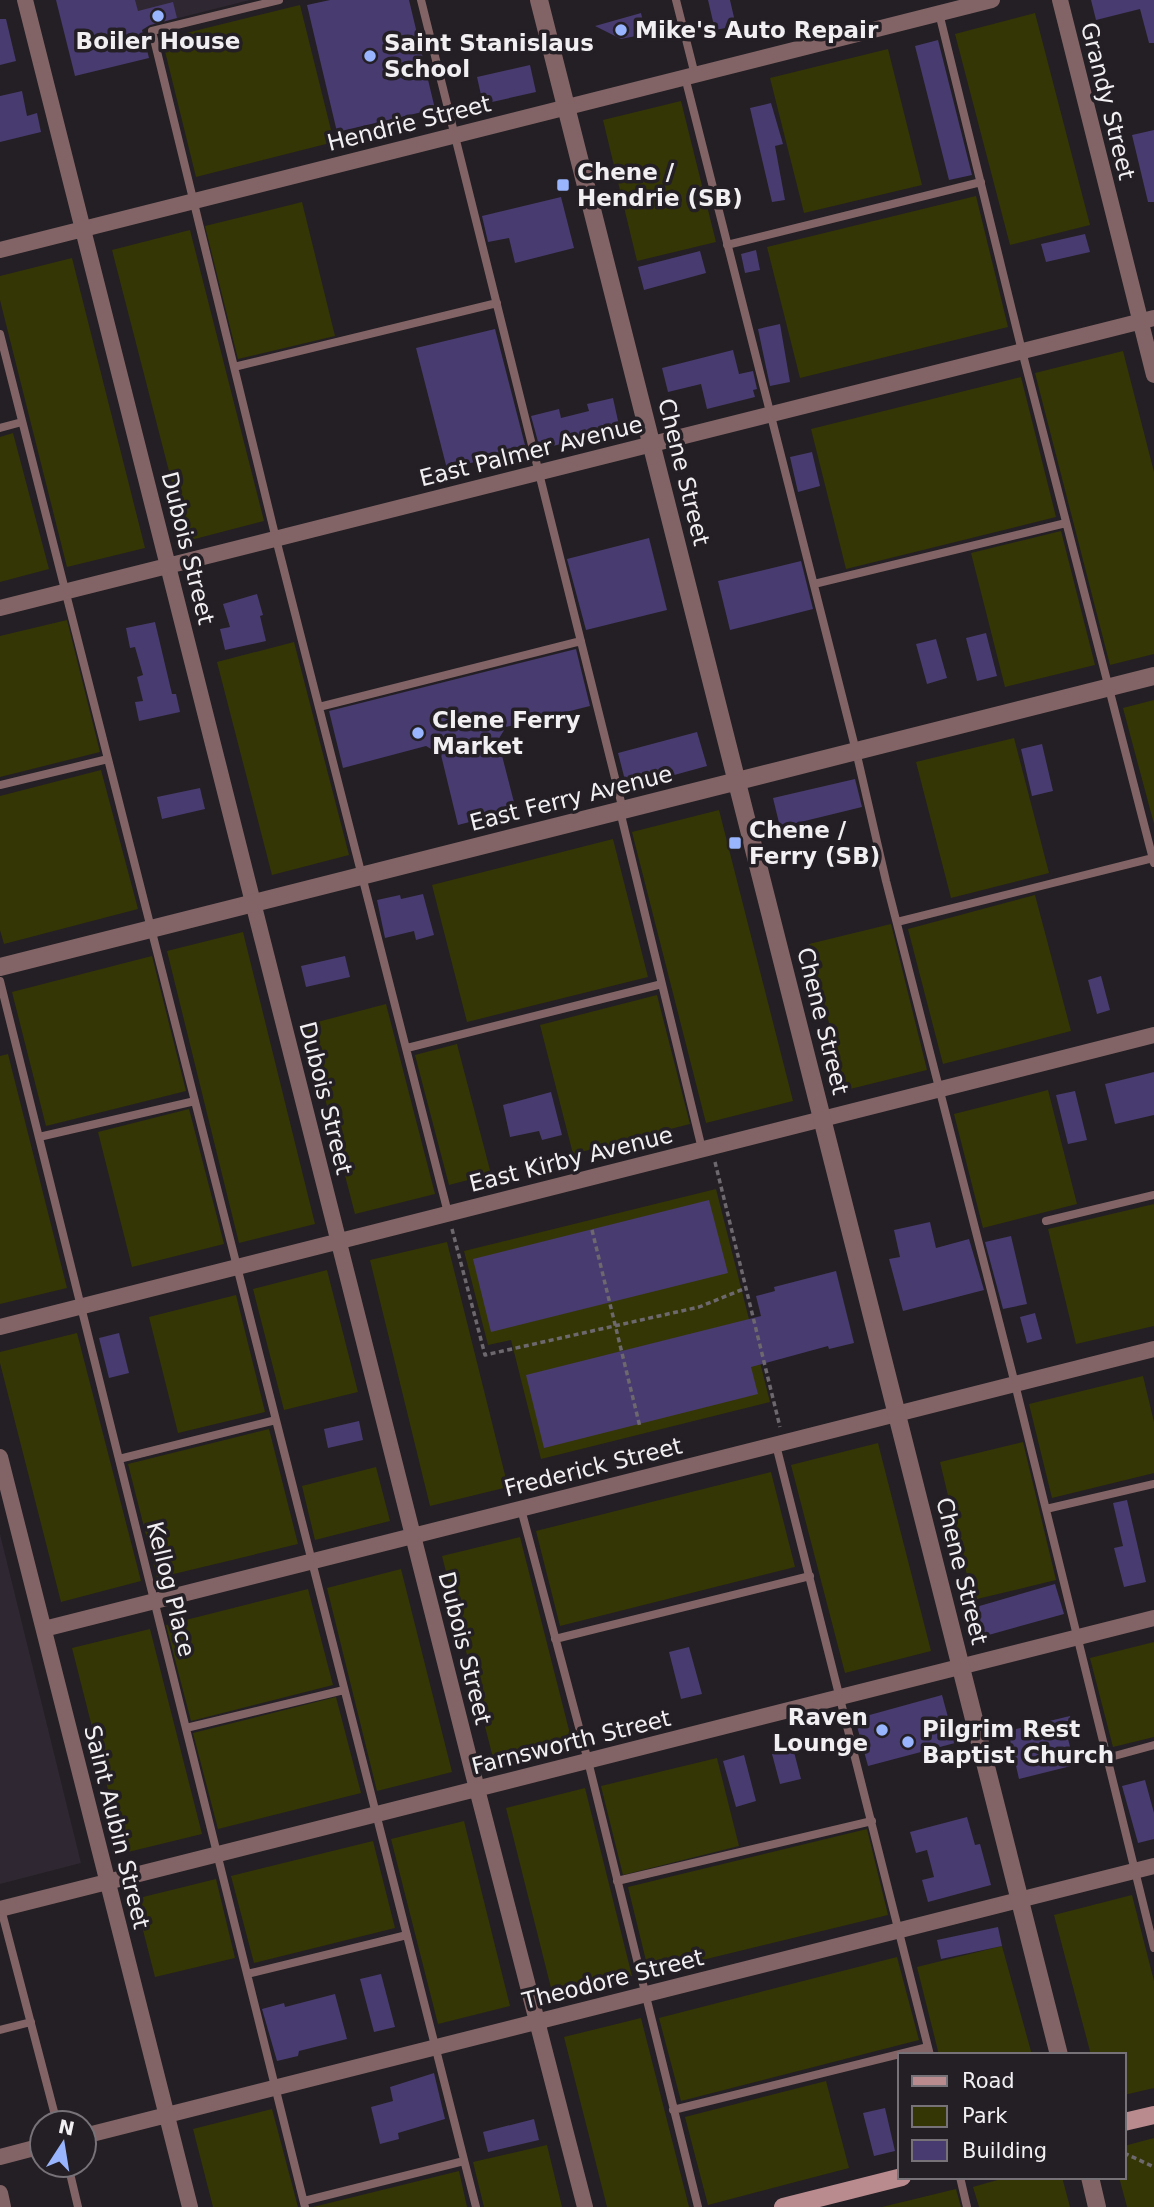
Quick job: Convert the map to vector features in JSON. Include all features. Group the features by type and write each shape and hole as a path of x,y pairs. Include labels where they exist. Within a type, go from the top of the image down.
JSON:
{"main road":[{"path":"1126,2122 1154,2115"},
{"path":"783,2207 898,2178"}],"street":[{"name":"Dubois Street","path":"25,0 585,2207"},
{"name":"Chene Street","path":"540,0 1058,2053"},
{"name":"Hendrie Street","path":"0,250 690,76 941,8 992,0"},
{"name":"Grandy Street","path":"1060,0 1147,319 1154,375"},
{"name":"East Palmer Avenue","path":"0,608 1147,319"},
{"name":"East Ferry Avenue","path":"0,967 1154,676"},
{"name":"East Kirby Avenue","path":"0,1327 1154,1035"},
{"name":"Frederick Street","path":"44,1629 1154,1349"},
{"name":"Saint Aubin Street","path":"0,1457 190,2207"},
{"name":"Farnsworth Street","path":"1,1909 1154,1618"},
{"name":"Theodore Street","path":"98,2132 1154,1866"},
{"path":"0,2157 28,2150"},
{"path":"1090,2179 1097,2207"},
{"path":"0,2193 3,2207"}],"lane":[{"path":"279,0 152,31 276,539 449,1213"},
{"path":"421,0 581,641 662,984 707,1148"},
{"path":"676,0 727,245 1015,1384 1154,1948"},
{"path":"897,922 1153,861 1022,351 941,8"},
{"path":"727,245 981,182"},
{"path":"234,367 497,303"},
{"path":"0,334 476,2207"},
{"path":"0,428 22,422"},
{"path":"814,584 1066,523"},
{"path":"319,707 581,641"},
{"path":"0,785 108,759"},
{"name":"Kellog Place","path":"0,981 304,2204"},
{"path":"407,1048 662,984"},
{"path":"39,1137 195,1101"},
{"path":"1046,1221 1154,1195"},
{"path":"119,1459 276,1420"},
{"path":"780,1443 810,1576 929,2051"},
{"path":"1046,1510 1154,1484"},
{"path":"521,1509 588,1761 698,2207"},
{"path":"555,1639 810,1576"},
{"path":"186,1728 344,1690"},
{"path":"1107,1758 1154,1745"},
{"path":"617,1881 872,1821"},
{"path":"1,1909 53,2109"},
{"path":"247,1974 407,1935"},
{"path":"0,2030 31,2022"},
{"path":"673,2110 898,2058"},
{"path":"304,2204 464,2161"},
{"path":"71,2179 78,2207"},
{"path":"960,2179 967,2207"}],"path":[{"path":"707,1148 746,1288 780,1443"},
{"path":"449,1213 485,1355 699,1307 746,1288"},
{"path":"592,1230 640,1427"},
{"path":"1126,2154 1154,2167"}],"shaded area":[{"path":"132,0 250,0 139,28"},
{"path":"0,1534 81,1863 0,1884"}],"green space":[{"path":"300,5 334,142 196,177 162,39"},
{"path":"1035,13 1090,225 1010,245 955,34"},
{"path":"888,49 922,185 804,213 770,78"},
{"path":"681,101 716,242 637,261 603,120"},
{"path":"976,196 1008,327 800,378 767,247"},
{"path":"302,202 335,336 238,359 205,226"},
{"path":"190,230 264,521 187,541 112,250"},
{"path":"72,258 145,548 67,567 0,300 0,276"},
{"path":"1123,351 1154,472 1154,654 1110,665 1035,373"},
{"path":"1021,377 1056,517 846,569 811,429"},
{"path":"13,433 49,569 0,582 0,437"},
{"path":"1061,531 1095,665 1005,687 971,553"},
{"path":"67,620 100,752 0,777 0,636"},
{"path":"294,642 349,855 272,875 217,662"},
{"path":"1154,700 1154,824 1123,708"},
{"path":"1014,738 1049,873 951,898 916,762"},
{"path":"101,770 138,909 4,944 0,930 0,796"},
{"path":"719,810 793,1101 706,1123 632,832"},
{"path":"613,839 648,977 467,1022 432,885"},
{"path":"1035,895 1071,1031 943,1064 908,929"},
{"path":"891,924 927,1070 846,1090 809,944"},
{"path":"243,932 315,1224 239,1243 167,951"},
{"path":"152,956 186,1091 46,1126 12,992"},
{"path":"657,995 690,1124 573,1154 540,1025"},
{"path":"386,1004 435,1194 355,1214 306,1025"},
{"path":"457,1044 491,1174 449,1185 415,1055"},
{"path":"8,1054 67,1288 0,1304 0,1056"},
{"path":"1048,1090 1077,1204 983,1228 954,1114"},
{"path":"189,1109 224,1244 132,1267 98,1132"},
{"path":"716,1189 770,1402 541,1459 511,1340 488,1345 464,1251"},
{"path":"1154,1204 1154,1326 1076,1344 1048,1229"},
{"path":"447,1242 508,1487 430,1506 370,1260"},
{"path":"327,1270 358,1392 284,1410 253,1289"},
{"path":"236,1295 265,1412 178,1433 149,1317"},
{"path":"77,1333 141,1581 61,1602 0,1363 0,1352"},
{"path":"1143,1376 1154,1422 1154,1473 1052,1498 1029,1404"},
{"path":"269,1429 298,1544 157,1578 128,1464"},
{"path":"1023,1442 1056,1580 973,1600 940,1462"},
{"path":"878,1443 931,1651 845,1673 791,1465"},
{"path":"376,1467 390,1521 315,1540 302,1486"},
{"path":"771,1472 795,1567 560,1626 536,1531"},
{"path":"520,1537 571,1738 493,1758 442,1556"},
{"path":"401,1569 452,1772 377,1791 327,1588"},
{"path":"308,1589 333,1685 191,1721 166,1625"},
{"path":"150,1629 202,1834 124,1853 72,1648"},
{"path":"1154,1642 1154,1737 1113,1747 1090,1658"},
{"path":"336,1697 361,1793 218,1829 193,1733"},
{"path":"717,1758 739,1846 623,1875 601,1786"},
{"path":"585,1788 632,1976 553,1996 506,1808"},
{"path":"464,1821 510,2006 438,2024 391,1839"},
{"path":"867,1829 888,1915 649,1973 628,1887"},
{"path":"373,1841 395,1928 254,1963 231,1876"},
{"path":"216,1879 235,1958 155,1977 135,1899"},
{"path":"1132,1895 1154,1981 1154,2088 1126,2095 1126,2053 1090,2053 1054,1915"},
{"path":"1002,1946 1031,2053 938,2053 917,1967"},
{"path":"897,1957 919,2040 681,2101 659,2018"},
{"path":"641,2018 689,2207 607,2207 564,2037"},
{"path":"826,2081 849,2168 708,2205 685,2117"},
{"path":"272,2109 298,2207 213,2207 193,2129"},
{"path":"1154,2138 1154,2207 1127,2207 1120,2179 1126,2179 1126,2145"},
{"path":"547,2145 562,2207 484,2207 473,2162"},
{"path":"459,2171 467,2207 313,2207"},
{"path":"1001,2179 1063,2179 1070,2207 979,2207 973,2187"},
{"path":"956,2189 961,2207 882,2207"}],"building":[{"path":"56,0 135,0 138,11 173,2 177,18 150,25 142,30 149,58 75,76"},
{"name":"Saint Stanislaus School","path":"330,0 409,0 435,109 337,132 307,5"},
{"path":"708,0 730,0 736,26 715,30"},
{"path":"1091,0 1154,0 1154,43 1149,43 1140,9 1096,20"},
{"path":"641,13 646,34 621,39 595,26"},
{"path":"0,19 6,19 16,61 0,65"},
{"path":"938,40 972,175 949,180 915,46"},
{"path":"530,65 536,92 483,104 477,77"},
{"path":"22,91 27,116 37,113 41,132 0,142 0,96"},
{"path":"771,103 783,144 775,146 785,200 772,202 750,108"},
{"path":"1154,130 1154,202 1148,202 1132,135"},
{"path":"561,197 574,248 515,263 509,238 488,242 482,216"},
{"path":"1085,234 1090,252 1046,262 1041,244"},
{"path":"756,250 760,270 745,273 741,254"},
{"path":"700,251 706,273 644,290 638,267"},
{"path":"780,324 790,382 770,386 758,329"},
{"path":"495,329 526,449 447,469 416,348"},
{"path":"733,350 739,374 753,371 757,389 753,390 755,397 707,409 701,384 668,392 662,368"},
{"path":"613,398 620,430 540,449 531,416 559,409 561,418 589,411 587,404"},
{"path":"812,452 820,486 798,492 790,457"},
{"path":"649,538 667,610 586,630 567,559"},
{"path":"801,561 813,609 730,630 718,581"},
{"path":"257,594 266,641 225,650 220,629 230,627 223,604"},
{"path":"155,622 172,694 176,694 180,712 139,721 135,702 143,701 137,677 143,675 135,647 130,648 126,628"},
{"path":"986,633 997,676 977,681 966,638"},
{"path":"936,639 947,678 927,684 916,644"},
{"name":"Clene Ferry Market","path":"576,649 590,706 506,727 498,740 516,810 458,825 441,755 426,746 343,768 329,711"},
{"path":"697,732 707,766 627,788 618,753"},
{"path":"1042,744 1053,791 1032,796 1021,749"},
{"path":"855,779 862,807 780,827 773,798"},
{"path":"200,788 205,809 162,819 157,797"},
{"path":"423,894 434,935 416,940 414,931 385,938 377,900 400,895 401,899"},
{"path":"345,956 350,977 306,987 301,966"},
{"path":"1101,976 1110,1010 1097,1014 1088,980"},
{"path":"1154,1072 1154,1115 1115,1124 1105,1084"},
{"path":"1075,1091 1087,1140 1068,1144 1056,1095"},
{"path":"551,1092 562,1135 542,1140 539,1131 510,1137 503,1105"},
{"path":"709,1200 728,1273 491,1332 473,1259"},
{"path":"930,1222 936,1248 969,1239 984,1290 903,1311 889,1259 900,1257 894,1230"},
{"path":"1011,1236 1027,1304 1003,1309 985,1242"},
{"path":"836,1271 854,1343 829,1349 828,1346 751,1367 758,1394 544,1448 526,1375 761,1316 756,1296 775,1291 774,1287"},
{"path":"1035,1313 1042,1339 1027,1343 1020,1317"},
{"path":"119,1333 129,1373 109,1378 99,1338"},
{"path":"359,1421 363,1440 328,1448 324,1429"},
{"path":"1127,1500 1146,1582 1124,1587 1114,1548 1123,1546 1113,1503"},
{"path":"1055,1584 1064,1614 985,1636 976,1607"},
{"path":"689,1647 702,1694 681,1699 669,1652"},
{"path":"942,1695 955,1743 868,1766 855,1719"},
{"path":"1070,1716 1075,1737 1068,1739 1075,1765 1019,1779 1008,1731"},
{"path":"793,1748 801,1779 780,1784 772,1754"},
{"path":"744,1755 756,1801 736,1807 723,1761"},
{"path":"1145,1780 1154,1813 1154,1839 1138,1843 1122,1786"},
{"path":"967,1817 975,1845 980,1844 991,1885 928,1902 922,1880 934,1877 927,1850 916,1853 910,1832"},
{"path":"998,1927 1002,1946 941,1959 937,1940"},
{"path":"381,1974 395,2027 374,2032 360,1979"},
{"path":"335,1994 347,2039 299,2051 298,2056 277,2061 262,2009 284,2003 285,2007"},
{"path":"434,2073 445,2119 398,2133 399,2139 380,2144 371,2107 393,2101 390,2087"},
{"path":"885,2108 895,2151 874,2156 863,2113"},
{"path":"534,2119 539,2140 488,2152 483,2132"}],"place":[{"name":"Boiler House","path":"158,16"},
{"name":"Mike's Auto Repair","path":"621,30"},
{"name":"Saint Stanislaus School","path":"370,56"},
{"name":"Chene / Hendrie (SB)","path":"563,185"},
{"name":"Clene Ferry Market","path":"418,733"},
{"name":"Chene / Ferry (SB)","path":"735,843"},
{"name":"Raven Lounge","path":"882,1730"},
{"name":"Pilgrim Rest Baptist Church","path":"908,1742"}]}
